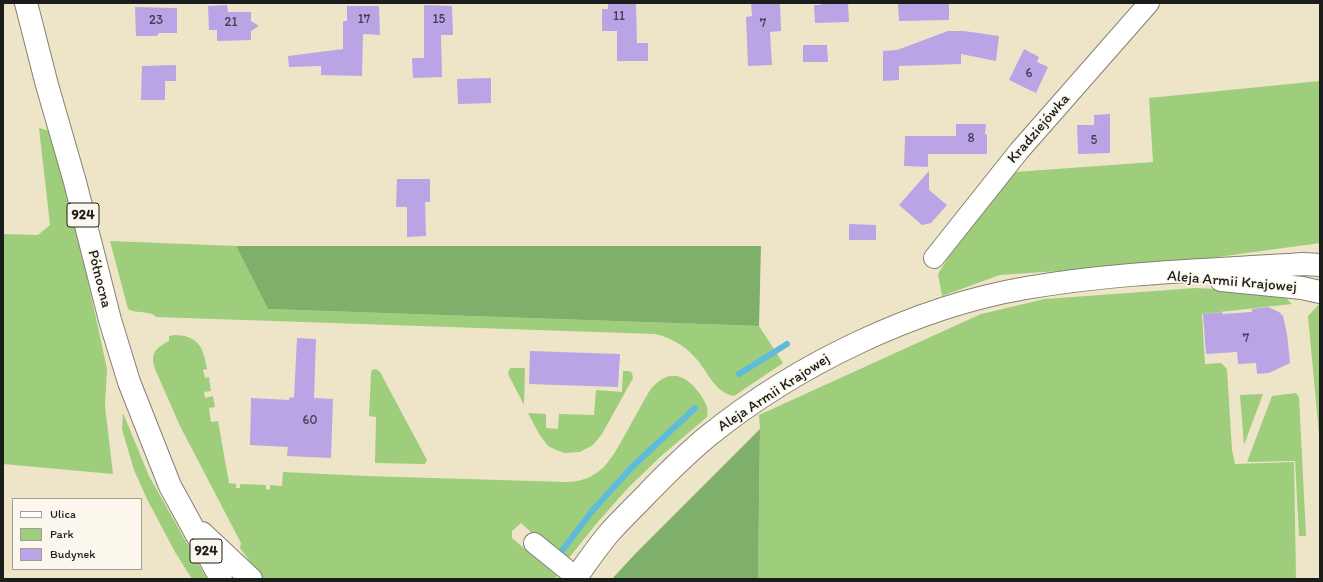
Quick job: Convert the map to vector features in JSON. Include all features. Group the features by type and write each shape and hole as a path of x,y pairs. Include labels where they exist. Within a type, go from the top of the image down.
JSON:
{"main road":[{"name":"Północna","path":"26,3 47,85 75,182 119,352 136,403 170,486 191,522 220,579"},
{"name":"Aleja Armii Krajowej","path":"576,578 609,534 678,462 732,418 788,380 828,357 867,338 970,300 1024,288 1080,280 1144,274 1304,264 1320,265"},
{"name":"Aleja Armii Krajowej","path":"1144,274 1247,282 1302,288 1320,292"},
{"name":"Północna","path":"191,522 251,579"}],"street":[{"name":"Kradziejówka","path":"934,258 1019,151 1149,3"},
{"path":"534,543 576,578"}],"green space":[{"path":"1320,81 1320,243 1174,263 1000,275 942,296 938,274 948,258 1015,172 1153,162 1149,98"},
{"path":"39,128 50,131 78,235 107,369 105,406 113,474 3,464 3,234 38,235 50,225"},
{"path":"110,241 236,246 268,309 759,326 783,363 734,396 722,391 710,378 699,362 685,348 668,338 655,334 156,317 150,314 128,309"},
{"path":"236,246 761,246 759,326 268,309"},
{"path":"1196,288 1280,292 1292,304 1202,314 1205,364 1221,363 1227,369 1232,450 1235,464 1294,462 1296,579 758,579 759,415 981,314 1045,299"},
{"path":"1320,303 1320,445 1308,316"},
{"path":"175,335 195,340 204,355 207,369 203,370 205,378 209,377 211,391 204,392 205,398 213,396 215,407 209,408 211,422 218,421 229,483 236,484 236,488 240,488 240,484 266,485 266,489 270,490 270,485 282,486 283,472 367,476 565,482 577,481 596,474 603,468 615,452 650,390 663,378 670,376 682,378 694,387 706,405 707,417 660,457 627,489 568,559 560,558 521,523 512,531 512,538 557,576 555,579 263,579 240,548 241,543 180,426 155,369 153,359 155,352 160,346 169,341 169,336"},
{"path":"511,368 525,368 524,405 508,374"},
{"path":"376,369 380,372 427,460 425,464 375,463 376,417 369,416 371,373 372,370"},
{"path":"623,371 629,371 632,373 633,378 602,434 593,445 580,452 565,453 548,446 539,434 528,413 546,414 546,428 558,429 559,414 594,415 596,390 622,392"},
{"path":"1296,393 1299,397 1306,536 1299,536 1295,461 1247,462 1272,396"},
{"path":"1263,394 1244,445 1240,395"},
{"path":"123,413 149,476 207,579 192,579 175,552 147,499 134,470 122,429"},
{"path":"760,429 758,579 612,579 635,554"}],"building":[{"path":"608,3 636,3 637,43 648,43 648,61 617,61 617,31 602,31 602,9 608,9"},
{"path":"751,3 780,3 781,31 770,32 772,65 748,66 746,17 752,16"},
{"path":"820,3 848,3 849,22 815,23 814,5 821,5"},
{"path":"898,3 949,4 949,20 899,21"},
{"path":"227,5 228,12 251,12 251,21 259,26 251,31 251,40 217,41 217,30 209,30 208,6"},
{"path":"424,5 452,6 453,35 441,35 442,77 413,78 412,58 424,58"},
{"path":"347,6 379,6 380,35 363,34 362,76 321,75 321,66 289,67 288,56 343,49 343,21 347,21"},
{"path":"135,7 177,8 177,33 159,33 157,36 136,36"},
{"path":"948,31 964,31 999,36 996,61 961,54 961,64 899,66 899,80 883,81 883,51 897,50"},
{"path":"803,45 827,45 828,62 803,62"},
{"path":"1024,49 1039,57 1037,62 1048,67 1036,93 1009,80"},
{"path":"176,65 176,81 165,81 165,100 141,100 142,66"},
{"path":"491,78 491,103 458,104 457,79"},
{"path":"1110,114 1110,153 1078,154 1077,125 1094,125 1094,115"},
{"path":"956,124 986,124 985,134 987,135 987,154 928,154 928,167 904,166 905,136 956,136"},
{"path":"929,171 929,190 947,205 931,223 922,225 899,205"},
{"path":"397,179 430,179 430,202 425,202 426,236 407,237 407,207 396,207"},
{"path":"849,224 876,225 876,240 849,240"},
{"path":"1268,307 1279,312 1283,316 1287,334 1290,363 1269,373 1257,374 1256,363 1238,364 1237,352 1206,354 1203,314 1222,312 1222,314 1252,312 1252,309"},
{"path":"297,338 316,339 314,398 333,399 331,458 287,456 288,447 250,445 251,398 289,400 290,397 294,398"},
{"path":"530,351 620,354 618,387 529,384"}],"waterway":[{"path":"739,374 787,344"},
{"path":"561,552 593,510 631,468 695,408"}]}
